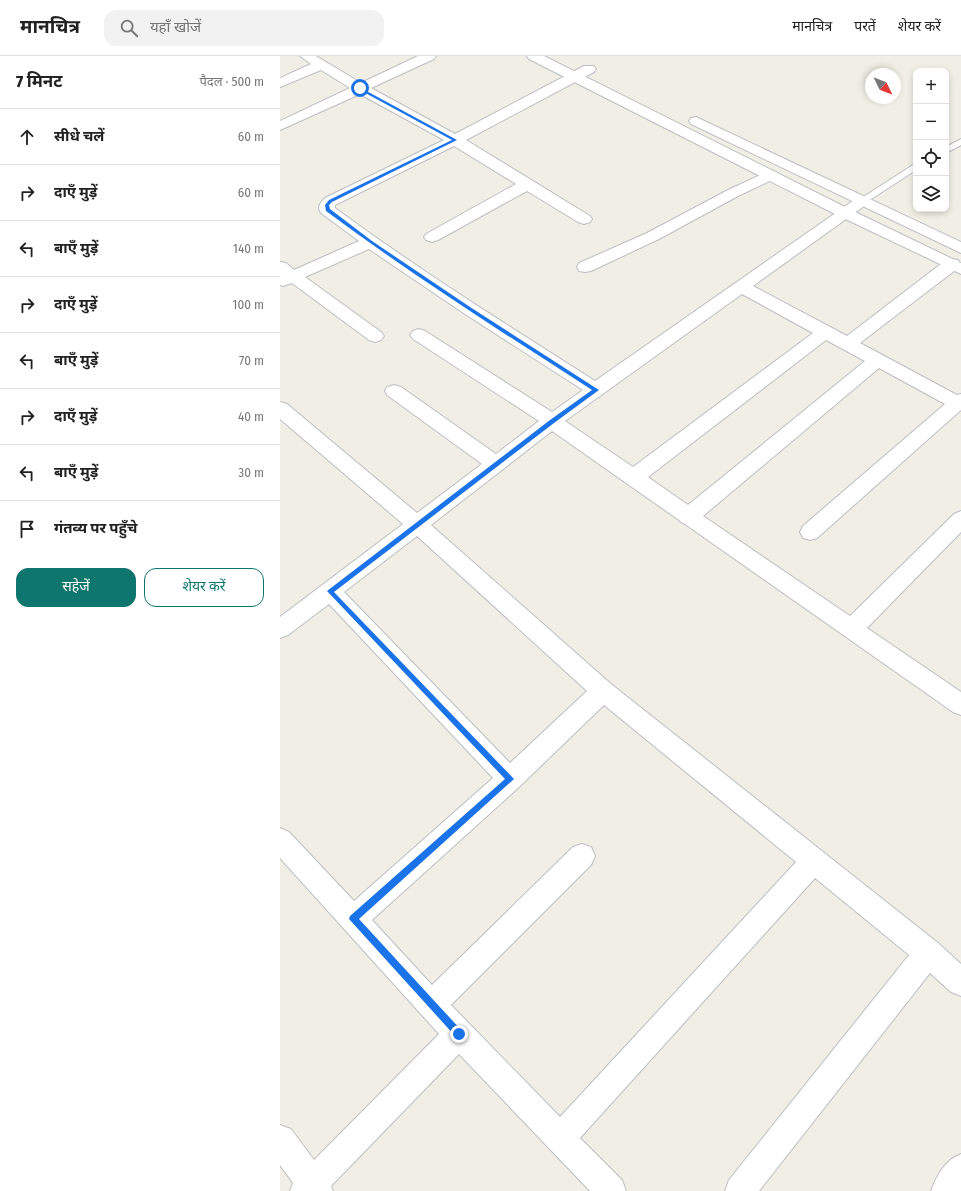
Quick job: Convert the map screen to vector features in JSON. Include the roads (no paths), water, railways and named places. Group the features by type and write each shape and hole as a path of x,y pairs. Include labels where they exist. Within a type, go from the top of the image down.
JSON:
{"street":[{"path":"307,56 360,88 455,140 584,219"},
{"path":"280,126 429,56"},
{"path":"534,56 632,90"},
{"path":"562,56 582,73 770,175 956,267 848,344"},
{"path":"280,83 321,65"},
{"path":"582,73 455,140 330,201 327,205 327,210 370,242 468,308 596,390"},
{"path":"682,114 961,248"},
{"path":"585,267 653,236 770,175"},
{"path":"432,237 528,184"},
{"path":"280,629 552,421 862,201"},
{"path":"285,275 370,242"},
{"path":"285,275 375,336"},
{"path":"741,287 877,360 959,401 810,532"},
{"path":"633,478 825,332"},
{"path":"419,335 552,421 961,706"},
{"path":"688,517 877,360"},
{"path":"394,391 496,464"},
{"path":"280,409 417,524 603,691 928,953 961,982"},
{"path":"851,629 961,519"},
{"path":"330,591 510,779"},
{"path":"353,919 510,779 603,691"},
{"path":"280,840 459,1034 611,1191"},
{"path":"432,1004 582,856"},
{"path":"560,1138 814,861"},
{"path":"740,1191 928,953"},
{"path":"280,1140 312,1189 459,1034"},
{"path":"946,1191 961,1169"}],"lane":[{"path":"949,148 961,142"},
{"path":"862,201 913,168"}]}
